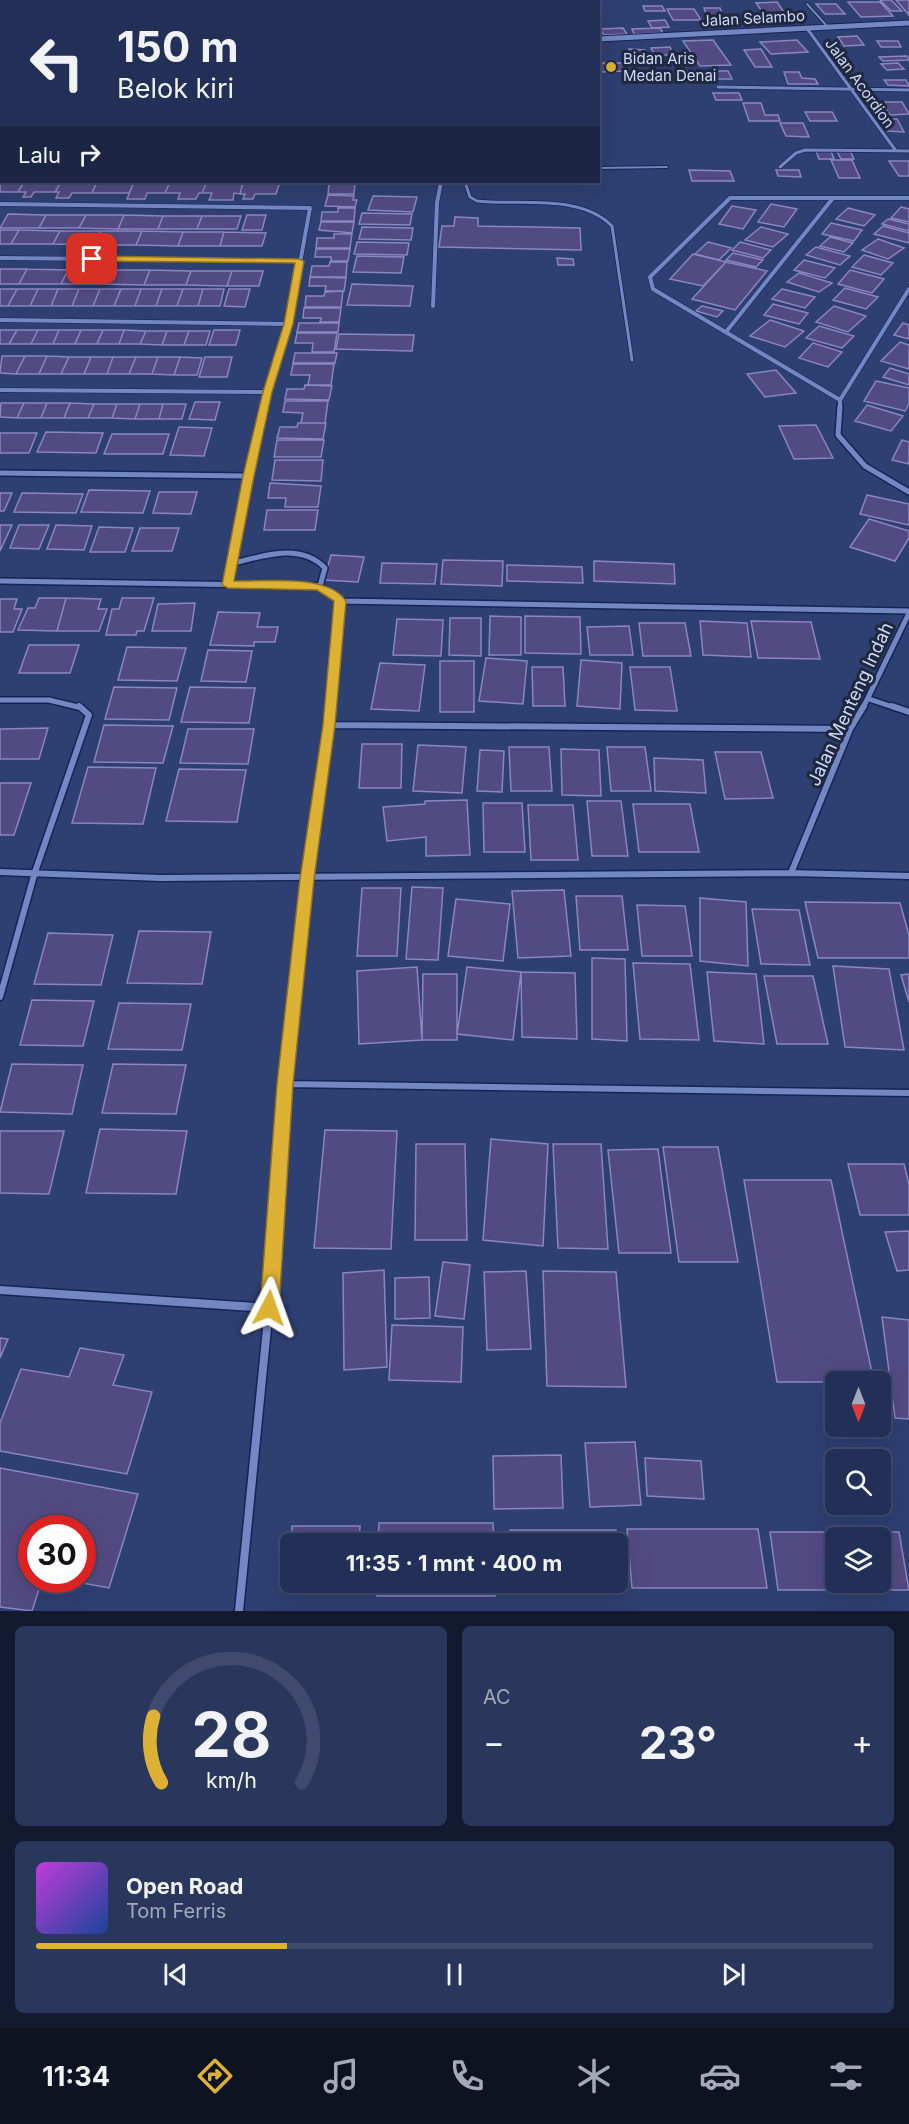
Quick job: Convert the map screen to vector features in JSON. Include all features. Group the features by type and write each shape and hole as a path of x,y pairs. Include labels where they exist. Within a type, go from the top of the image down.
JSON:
{"street":[{"name":"Jalan Selambo","path":"600,39 909,23"},
{"name":"Jalan Acordion","path":"806,27 896,151"},
{"path":"718,87 909,90"},
{"path":"780,167 796,153 805,150 909,151"},
{"path":"433,306 437,204 441,183"},
{"path":"840,400 653,289 650,277 730,198 741,196 909,198"},
{"path":"726,332 832,198"},
{"path":"0,204 310,208 289,324 267,392 228,585"},
{"path":"0,258 299,261"},
{"path":"909,289 840,400 838,435 845,446 865,466 909,492"},
{"path":"0,320 289,324"},
{"path":"0,390 267,392"},
{"path":"0,473 249,476"},
{"path":"231,564 277,554 310,556 320,561 325,568 320,586"},
{"path":"0,581 320,586 340,601 329,725 307,879 285,1084 269,1308 239,1611"},
{"path":"340,601 909,612"},
{"name":"Jalan Menteng Indah","path":"791,873 850,729 870,699 909,612"},
{"path":"870,699 909,712"},
{"path":"0,700 72,702 87,710 89,715 35,872 0,997"},
{"path":"329,725 850,729"},
{"path":"0,872 162,878 307,879 791,873 909,876"},
{"path":"285,1084 909,1094"},
{"path":"0,1290 269,1308"}],"lane":[{"path":"807,4 827,26"},
{"path":"600,168 667,167"},
{"path":"465,183 470,197 477,201 573,207 590,209 605,216 612,226 632,360"}],"building":[{"path":"880,0 891,0 902,11 891,11"},
{"path":"896,0 909,0 909,15"},
{"path":"777,2 790,21 769,21 756,3"},
{"path":"848,2 880,2 893,16 861,17"},
{"path":"816,4 836,4 845,14 825,14"},
{"path":"643,6 662,6 665,11 645,11"},
{"path":"704,8 720,8 724,18 707,17"},
{"path":"667,9 694,9 701,20 673,20"},
{"path":"665,20 669,27 652,28 648,21"},
{"path":"623,28 627,34 604,35 600,29"},
{"path":"660,28 663,33 634,34 632,29"},
{"path":"857,36 864,45 844,46 838,37"},
{"path":"713,40 731,65 700,66 683,41"},
{"path":"797,40 808,52 771,54 760,42"},
{"path":"877,41 898,41 901,47 881,47"},
{"path":"670,47 674,55 655,55 651,48"},
{"path":"629,49 645,50 646,60 630,59"},
{"path":"761,49 772,67 755,67 744,50"},
{"path":"907,56 909,60 883,61 879,57"},
{"name":"Bidan Aris Medan Denai","path":"600,63 621,63 625,71 600,72"},
{"path":"898,63 904,69 887,70 881,64"},
{"path":"701,70 708,79 683,81 676,71"},
{"path":"711,71 728,71 732,79 715,79"},
{"path":"784,72 799,72 802,78 815,79 818,84 788,84"},
{"path":"884,80 906,80 909,86 888,85"},
{"path":"713,93 739,93 742,100 716,100"},
{"path":"881,102 902,102 909,114 890,115"},
{"path":"743,103 761,103 765,115 778,115 780,121 749,121"},
{"path":"805,112 832,112 837,121 810,121"},
{"path":"881,119 897,119 904,132 887,131"},
{"path":"780,123 803,123 809,137 786,136"},
{"path":"816,151 831,151 834,159 819,159"},
{"path":"837,151 850,151 854,159 841,159"},
{"path":"831,160 852,160 860,178 839,178"},
{"path":"889,161 909,161 909,176 899,176"},
{"path":"689,170 730,171 734,181 692,181"},
{"path":"776,170 799,170 801,177 778,176"},
{"path":"0,183 23,183 18,192 0,192"},
{"path":"23,183 60,183 55,192 34,192 31,197 23,197 26,192 18,192"},
{"path":"60,183 97,183 92,193 72,193 69,198 56,198 59,192 55,192"},
{"path":"97,183 134,183 129,193 92,193"},
{"path":"134,183 170,183 165,193 147,193 145,199 127,199"},
{"path":"170,183 207,183 196,199 178,199 180,193 165,193"},
{"path":"207,183 243,183 240,194 234,193 233,200 209,200 212,193 202,193"},
{"path":"243,183 280,183 276,194 255,194 253,199 243,199 245,194 240,194"},
{"path":"329,184 355,184 354,194 328,194"},
{"path":"328,195 354,196 353,200 357,200 355,207 325,206"},
{"path":"373,196 417,197 413,212 368,210"},
{"path":"771,204 797,209 784,227 758,222"},
{"path":"732,206 756,210 743,229 719,224"},
{"path":"901,207 909,209 909,222 891,218"},
{"path":"338,208 355,208 354,221 321,221 322,212 338,212"},
{"path":"848,208 875,215 864,226 836,219"},
{"path":"362,213 412,214 410,225 359,224"},
{"path":"8,214 46,215 39,228 0,228"},
{"path":"46,215 86,215 79,228 39,228"},
{"path":"86,215 124,215 118,229 79,228"},
{"path":"124,215 163,216 158,229 118,229"},
{"path":"247,215 266,215 262,230 242,230"},
{"path":"163,216 202,216 197,229 158,229"},
{"path":"202,216 241,216 237,229 197,229"},
{"path":"455,217 478,218 478,226 580,228 581,250 439,247 442,226 454,226"},
{"path":"888,219 909,224 909,231 882,224"},
{"path":"321,222 354,222 352,233 319,230"},
{"path":"831,223 862,230 854,241 822,234"},
{"path":"883,226 909,233 909,243 874,234"},
{"path":"362,227 413,228 411,240 359,239"},
{"path":"761,227 788,234 773,247 745,240"},
{"path":"0,230 19,230 11,244 0,244"},
{"path":"19,230 60,231 53,244 11,244"},
{"path":"60,231 101,231 95,245 53,244"},
{"path":"101,231 142,231 136,245 95,245"},
{"path":"142,231 183,232 178,246 136,245"},
{"path":"183,232 224,232 220,246 178,246"},
{"path":"224,232 266,233 262,246 220,246"},
{"path":"334,234 352,234 350,248 316,248 317,238 334,238"},
{"path":"830,237 853,243 844,252 820,246"},
{"path":"878,239 904,248 888,259 862,250"},
{"path":"357,242 409,243 407,255 354,254"},
{"path":"708,242 731,248 719,260 695,254"},
{"path":"740,242 771,250 763,258 732,250"},
{"path":"816,247 850,256 840,265 806,255"},
{"path":"316,249 350,249 348,261 331,261 331,257 315,257"},
{"path":"733,253 763,260 756,267 726,260"},
{"path":"693,254 726,262 703,286 670,279"},
{"path":"864,255 893,263 881,275 852,267"},
{"path":"357,256 404,257 401,273 353,272"},
{"path":"557,258 573,259 574,265 558,265"},
{"path":"804,260 835,268 825,278 794,270"},
{"path":"330,262 347,262 346,277 310,277 312,266 329,266"},
{"path":"726,262 767,271 735,310 692,299"},
{"path":"0,269 27,269 19,284 0,284"},
{"path":"27,269 68,270 61,284 19,284"},
{"path":"68,270 109,270 102,284 61,284"},
{"path":"109,270 150,270 144,285 102,284"},
{"path":"150,270 191,271 186,285 144,285"},
{"path":"850,270 884,279 872,293 838,284"},
{"path":"191,271 232,271 227,286 186,285"},
{"path":"232,271 263,271 259,286 227,286"},
{"path":"799,273 832,283 819,292 787,282"},
{"path":"310,277 346,278 344,291 325,291 326,286 309,286"},
{"path":"352,284 413,286 410,306 347,305"},
{"path":"845,288 878,297 866,309 833,300"},
{"path":"0,289 17,289 8,306 0,306"},
{"path":"17,289 38,289 30,306 8,306"},
{"path":"38,289 58,289 51,306 30,306"},
{"path":"58,289 79,289 72,306 51,306"},
{"path":"79,289 100,289 93,306 72,306"},
{"path":"100,289 121,289 114,306 93,306"},
{"path":"121,289 141,289 135,306 114,306"},
{"path":"141,289 162,289 156,306 135,306"},
{"path":"162,289 183,289 177,306 156,306"},
{"path":"183,289 203,289 198,306 177,306"},
{"path":"203,289 224,289 220,306 198,306"},
{"path":"229,289 250,289 245,307 224,306"},
{"path":"782,289 815,297 805,308 772,299"},
{"path":"343,291 341,307 305,307 306,296 324,296 325,292"},
{"path":"773,304 808,313 799,324 764,315"},
{"path":"702,306 723,311 717,317 696,311"},
{"path":"834,306 866,316 848,332 816,322"},
{"path":"304,308 341,308 339,322 320,322 321,318 303,318"},
{"path":"770,320 804,331 785,347 750,336"},
{"path":"299,323 339,323 338,332 297,332"},
{"path":"903,323 909,325 909,339 894,335"},
{"path":"819,326 854,336 842,348 806,338"},
{"path":"0,330 17,330 9,344 0,344"},
{"path":"17,330 38,330 31,344 9,344"},
{"path":"38,330 59,330 53,344 31,344"},
{"path":"59,330 81,330 75,344 53,344"},
{"path":"81,330 103,330 97,344 75,344"},
{"path":"103,330 124,330 119,344 97,344"},
{"path":"124,330 146,331 140,344 119,344"},
{"path":"214,330 240,330 236,345 209,345"},
{"path":"146,331 167,331 162,345 140,344"},
{"path":"167,331 189,331 184,345 162,345"},
{"path":"189,331 210,331 206,345 184,345"},
{"path":"297,333 337,333 334,352 312,352 313,343 295,343"},
{"path":"339,334 414,335 412,351 336,349"},
{"path":"900,342 909,345 909,369 881,361"},
{"path":"813,343 842,352 828,367 799,358"},
{"path":"295,353 337,353 335,363 293,363"},
{"path":"2,356 25,356 16,374 0,373"},
{"path":"25,356 47,356 39,374 16,374"},
{"path":"47,356 69,357 61,374 39,374"},
{"path":"69,357 91,357 84,374 61,374"},
{"path":"91,357 113,357 107,374 84,374"},
{"path":"113,357 136,357 129,374 107,374"},
{"path":"136,357 158,357 152,374 129,374"},
{"path":"158,357 180,357 174,375 152,374"},
{"path":"180,357 202,358 197,375 174,375"},
{"path":"205,357 232,357 227,377 199,377"},
{"path":"293,364 334,364 331,385 308,385 310,375 291,375"},
{"path":"890,368 909,374 909,385 883,377"},
{"path":"776,370 796,393 765,397 747,374"},
{"path":"876,381 909,388 909,404 905,411 864,401"},
{"path":"305,385 332,386 329,400 285,399 287,389 304,389"},
{"path":"285,401 328,401 325,423 301,423 303,413 283,412"},
{"path":"195,402 220,402 215,420 189,419"},
{"path":"1,403 24,403 17,418 0,417"},
{"path":"24,403 47,403 41,418 17,418"},
{"path":"47,403 70,403 64,418 41,418"},
{"path":"70,403 94,404 88,418 64,418"},
{"path":"94,404 117,404 112,418 88,418"},
{"path":"117,404 140,404 135,419 112,418"},
{"path":"140,404 163,404 159,419 135,419"},
{"path":"163,404 186,404 182,419 159,419"},
{"path":"867,405 903,416 891,431 855,421"},
{"path":"298,423 326,423 323,439 277,438 280,427 297,427"},
{"path":"816,425 833,458 794,459 779,426"},
{"path":"179,427 212,428 204,456 170,455"},
{"path":"46,432 103,433 96,453 37,452"},
{"path":"0,433 37,433 29,453 0,453"},
{"path":"112,434 169,434 163,454 104,454"},
{"path":"277,440 324,440 321,457 274,457"},
{"path":"902,440 909,442 909,464 892,460"},
{"path":"275,460 323,460 321,481 272,480"},
{"path":"270,483 321,486 318,507 285,507 286,498 268,498"},
{"path":"89,490 150,491 143,513 81,512"},
{"path":"159,492 197,492 191,514 153,513"},
{"path":"0,493 12,493 4,511 0,511"},
{"path":"22,493 83,494 76,513 14,512"},
{"path":"867,495 909,504 909,525 860,514"},
{"path":"267,510 318,510 315,530 264,530"},
{"path":"869,519 909,531 909,538 895,561 850,547"},
{"path":"0,525 12,525 0,551"},
{"path":"19,525 49,525 39,549 10,548"},
{"path":"56,525 92,526 84,550 47,549"},
{"path":"99,527 133,528 125,552 90,552"},
{"path":"140,528 179,528 172,551 132,551"},
{"path":"331,555 364,557 358,582 324,580"},
{"path":"443,560 503,561 502,586 441,584"},
{"path":"594,561 674,564 675,584 594,581"},
{"path":"382,563 437,564 435,584 380,583"},
{"path":"507,565 582,567 583,583 507,581"},
{"path":"39,598 66,598 57,631 18,630 28,608 35,608"},
{"path":"66,598 101,599 98,609 107,609 99,631 57,631"},
{"path":"122,598 154,598 144,631 137,631 136,635 106,635 112,609 119,609"},
{"path":"0,599 17,599 14,609 22,609 13,632 0,632"},
{"path":"195,603 191,631 152,631 158,604"},
{"path":"218,612 260,613 257,627 278,627 275,642 254,642 254,646 210,645"},
{"path":"490,616 521,617 521,655 489,655"},
{"path":"525,616 580,617 581,654 525,653"},
{"path":"450,618 481,618 481,656 449,655"},
{"path":"397,619 443,620 441,656 393,655"},
{"path":"700,621 747,623 751,657 703,655"},
{"path":"751,621 811,622 820,659 758,658"},
{"path":"639,623 685,623 691,656 643,656"},
{"path":"629,626 633,655 590,655 587,627"},
{"path":"29,645 79,645 70,673 19,673"},
{"path":"127,647 186,648 177,681 118,680"},
{"path":"208,650 252,651 246,682 201,681"},
{"path":"486,658 527,661 523,704 479,701"},
{"path":"581,660 622,663 620,709 577,706"},
{"path":"440,661 474,661 474,712 440,712"},
{"path":"380,663 425,665 419,711 371,709"},
{"path":"532,667 563,667 565,706 533,706"},
{"path":"630,667 670,667 677,711 635,710"},
{"path":"114,687 177,688 169,720 105,719"},
{"path":"190,687 255,688 249,723 181,722"},
{"path":"104,725 173,726 163,763 94,762"},
{"path":"48,728 39,759 0,759 0,729"},
{"path":"188,729 254,729 248,764 180,763"},
{"path":"362,744 402,744 401,788 359,788"},
{"path":"418,745 466,747 462,793 413,791"},
{"path":"509,747 549,747 552,791 511,791"},
{"path":"607,747 645,747 651,791 611,791"},
{"path":"561,749 599,750 601,796 562,795"},
{"path":"480,750 504,751 502,792 477,791"},
{"path":"715,752 761,752 773,798 725,799"},
{"path":"654,758 703,760 706,793 655,791"},
{"path":"88,767 156,768 143,824 72,823"},
{"path":"179,769 246,770 237,822 166,821"},
{"path":"0,783 31,783 14,835 0,835"},
{"path":"467,800 470,855 426,856 426,837 387,841 383,807 425,804 425,801"},
{"path":"587,801 621,801 628,856 592,856"},
{"path":"483,803 522,803 525,852 484,852"},
{"path":"633,804 690,804 699,852 639,852"},
{"path":"528,805 573,805 578,860 531,860"},
{"path":"412,887 443,888 438,960 406,959"},
{"path":"362,888 401,888 397,956 357,956"},
{"path":"564,890 571,956 518,958 512,891"},
{"path":"576,896 622,896 628,950 580,950"},
{"path":"700,898 746,902 748,966 700,961"},
{"path":"456,899 510,904 503,961 448,956"},
{"path":"805,902 900,903 909,935 909,958 818,958"},
{"path":"637,905 685,906 692,956 642,956"},
{"path":"752,909 799,910 810,965 761,964"},
{"path":"139,931 211,932 202,984 127,983"},
{"path":"48,933 113,935 101,985 34,984"},
{"path":"592,958 625,959 627,1041 592,1039"},
{"path":"633,963 690,964 699,1040 640,1039"},
{"path":"833,966 889,969 904,1050 845,1047"},
{"path":"417,967 422,1040 359,1044 357,971"},
{"path":"467,967 521,972 513,1040 457,1034"},
{"path":"521,972 575,973 577,1039 522,1037"},
{"path":"707,972 756,974 764,1044 714,1041"},
{"path":"423,974 457,974 457,1040 422,1040"},
{"path":"909,974 909,1002 901,975"},
{"path":"764,976 813,976 828,1044 777,1044"},
{"path":"32,1000 94,1001 83,1046 20,1045"},
{"path":"119,1003 191,1004 182,1050 108,1049"},
{"path":"12,1064 83,1065 72,1114 0,1112"},
{"path":"113,1064 186,1065 176,1114 102,1113"},
{"path":"100,1129 187,1131 176,1194 86,1193"},
{"path":"325,1130 397,1131 391,1249 314,1248"},
{"path":"0,1131 64,1131 49,1194 0,1193"},
{"path":"491,1139 548,1144 543,1246 483,1240"},
{"path":"416,1144 465,1144 467,1240 415,1240"},
{"path":"553,1144 601,1144 608,1249 558,1248"},
{"path":"663,1147 718,1147 738,1262 679,1262"},
{"path":"658,1149 671,1253 619,1253 608,1150"},
{"path":"848,1164 904,1164 909,1184 909,1215 860,1215"},
{"path":"744,1180 831,1180 872,1371 825,1371 825,1382 777,1382"},
{"path":"909,1231 909,1270 897,1271 885,1232"},
{"path":"443,1262 470,1265 464,1319 435,1316"},
{"path":"384,1270 387,1367 344,1370 343,1273"},
{"path":"526,1271 531,1349 487,1350 484,1272"},
{"path":"543,1271 616,1272 626,1387 547,1386"},
{"path":"429,1277 430,1318 395,1319 395,1278"},
{"path":"882,1317 909,1320 909,1419 895,1418 891,1371 889,1371"},
{"path":"392,1325 463,1327 461,1382 389,1380"},
{"path":"0,1338 8,1339 0,1358"},
{"path":"80,1348 124,1355 113,1385 152,1392 127,1474 0,1451 0,1423 21,1369 69,1377"},
{"path":"635,1442 641,1505 590,1507 585,1443"},
{"path":"561,1455 563,1508 494,1509 493,1456"},
{"path":"645,1458 701,1461 704,1499 647,1496"},
{"path":"0,1468 138,1494 109,1588 96,1586 96,1515 18,1515 18,1593 38,1593 32,1611 0,1607"},
{"path":"379,1523 493,1523 493,1533 379,1533"},
{"path":"292,1526 360,1526 360,1533 291,1533"},
{"path":"627,1529 758,1529 767,1588 632,1588"},
{"path":"510,1530 616,1530 616,1533 510,1533"},
{"path":"770,1532 825,1532 825,1590 778,1590"},
{"path":"891,1532 899,1532 909,1590 891,1590"},
{"path":"377,1593 495,1593 495,1596 377,1596"}],"place":[{"name":"Bidan Aris Medan Denai","path":"611,67"}],"route":[{"path":"92,259 299,261 289,324 267,392 228,585 320,586 340,601 329,725 307,879 285,1084 269,1308"}]}
